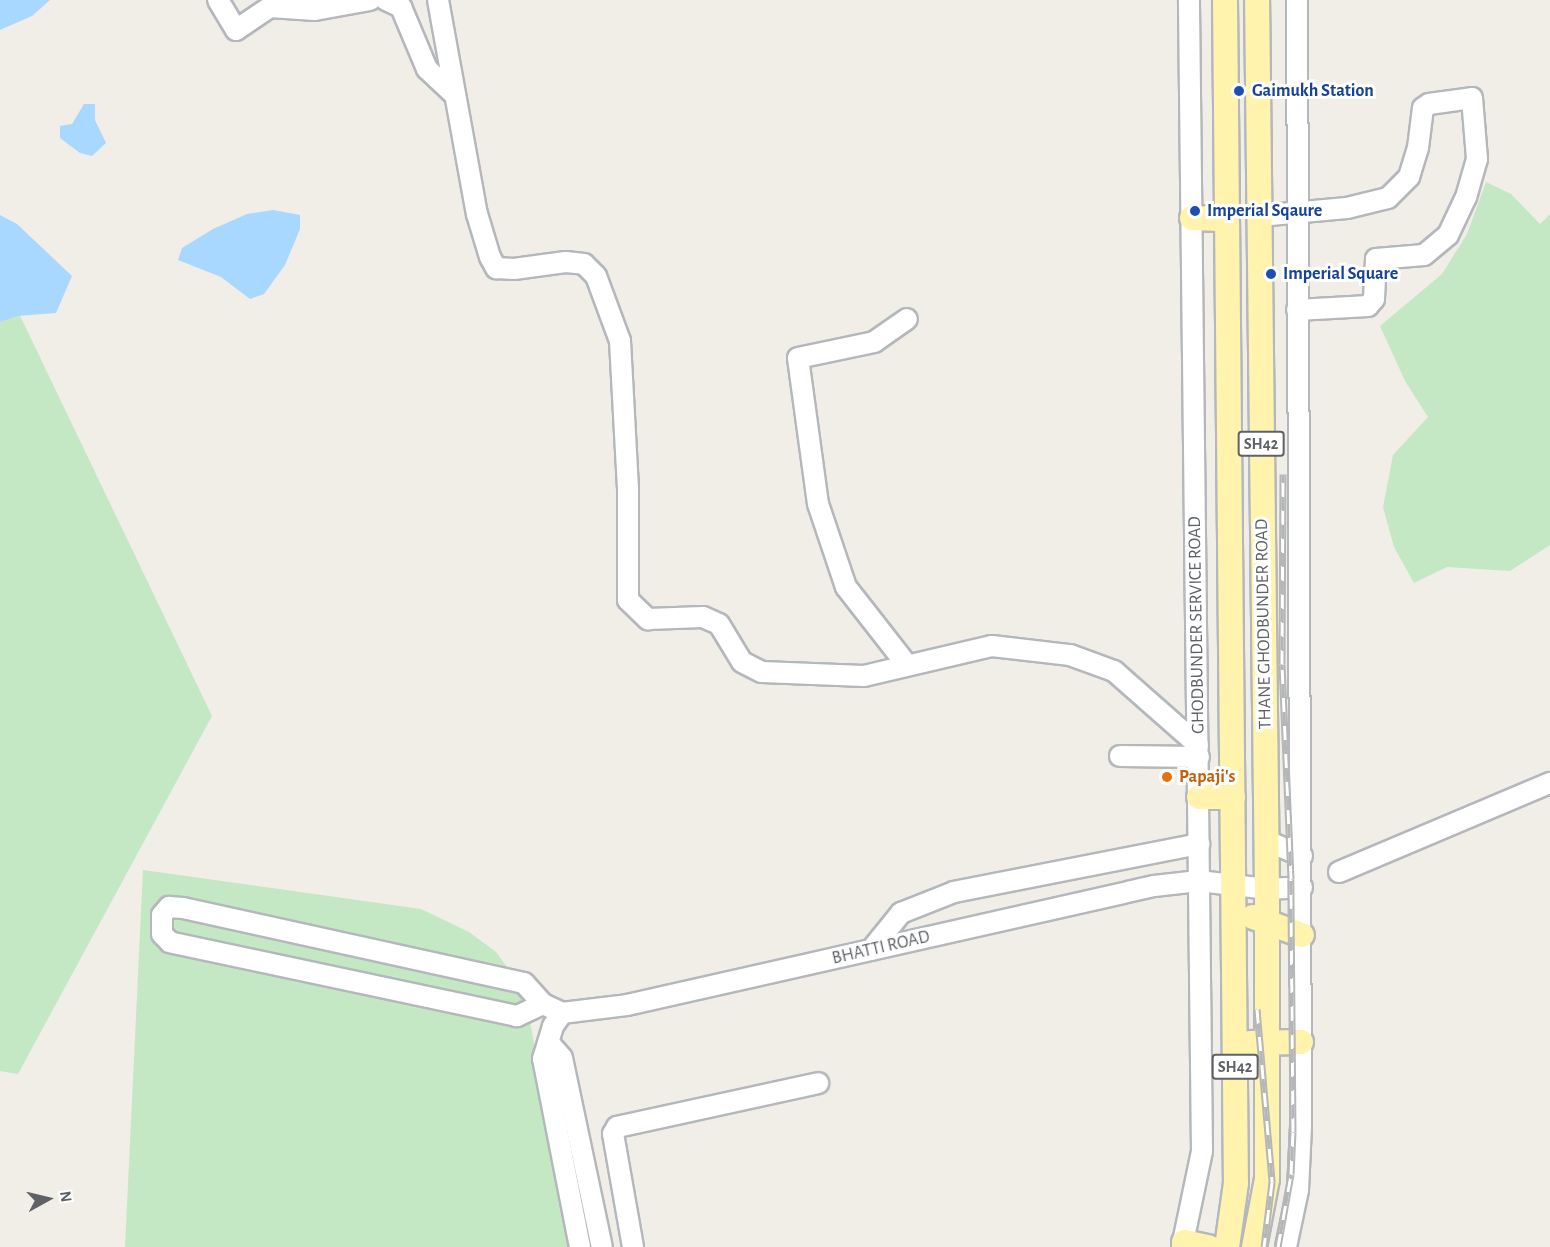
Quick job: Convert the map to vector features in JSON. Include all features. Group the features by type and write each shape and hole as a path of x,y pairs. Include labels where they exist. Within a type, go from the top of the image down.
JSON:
{"main road":[{"name":"THANE GHODBUNDER ROAD","path":"1225,0 1236,1183 1227,1247"},
{"name":"THANE GHODBUNDER ROAD","path":"1254,1247 1267,1179 1267,841 1258,216 1260,1"},
{"path":"1192,219 1227,219"},
{"path":"1199,797 1233,797"},
{"path":"1234,898 1267,922 1302,935"},
{"path":"1235,1043 1300,1042"},
{"path":"1183,1244 1208,1247"}],"street":[{"path":"218,0 236,30 270,7 315,10 370,0"},
{"path":"386,0 400,7 427,69 455,95"},
{"path":"438,0 477,214 496,267 584,264 596,276 620,341 628,600 648,619 704,617 719,624 742,662 762,672 835,678 864,676 992,646 1070,655 1114,670 1199,751"},
{"name":"GHODBUNDER SERVICE ROAD","path":"1183,1244 1202,1150 1190,0"},
{"path":"1286,1247 1298,1190 1302,935 1297,0"},
{"path":"1258,216 1347,208 1388,198 1409,177 1418,148 1423,108 1429,104 1472,98 1477,159 1463,206 1448,235 1424,255 1376,259 1374,299 1368,306 1297,310"},
{"path":"907,319 874,342 798,358 818,504 846,586 907,665"},
{"path":"1120,756 1199,751"},
{"path":"1339,872 1550,783"},
{"path":"1267,841 1302,856"},
{"path":"871,950 901,913 954,892 1199,844"},
{"name":"BHATTI ROAD","path":"562,1013 627,1005 1154,886 1199,881 1234,898 1267,889 1302,887"},
{"path":"543,1004 517,1016 170,942 162,934 162,915 169,907 183,908 524,983 543,1004 562,1013 553,1026 550,1044 543,1059 580,1247"},
{"path":"550,1044 562,1058 602,1247"},
{"path":"633,1247 613,1134 617,1127 818,1083"},
{"path":"589,1184 620,1177"},
{"path":"573,1209 624,1197"}],"green space":[{"path":"1486,182 1511,194 1540,224 1550,214 1550,545 1510,571 1447,567 1414,583 1394,547 1383,507 1393,455 1428,417 1405,381 1380,326 1442,274 1467,234"},
{"path":"0,274 212,716 18,1074 0,1071"},
{"path":"143,870 421,909 469,932 496,952 515,978 529,1016 571,1247 125,1247"}],"water":[{"path":"0,0 50,0 32,16 0,30"},
{"path":"84,104 95,104 95,120 106,143 92,156 80,153 60,138 60,126 72,124"},
{"path":"273,210 300,215 300,229 285,265 264,294 250,299 221,277 178,260 182,248 213,229 247,214"},
{"path":"0,215 17,224 72,276 56,313 17,316 0,322"}],"railway":[{"path":"1278,1247 1291,1174 1293,1132 1291,879 1282,664 1283,474"},
{"path":"1257,1009 1272,1182 1264,1247"}],"place":[{"name":"Gaimukh Station","path":"1239,91"},
{"name":"Imperial Sqaure","path":"1195,211"},
{"name":"Imperial Square","path":"1271,274"},
{"name":"Papaji's","path":"1167,777"}]}
